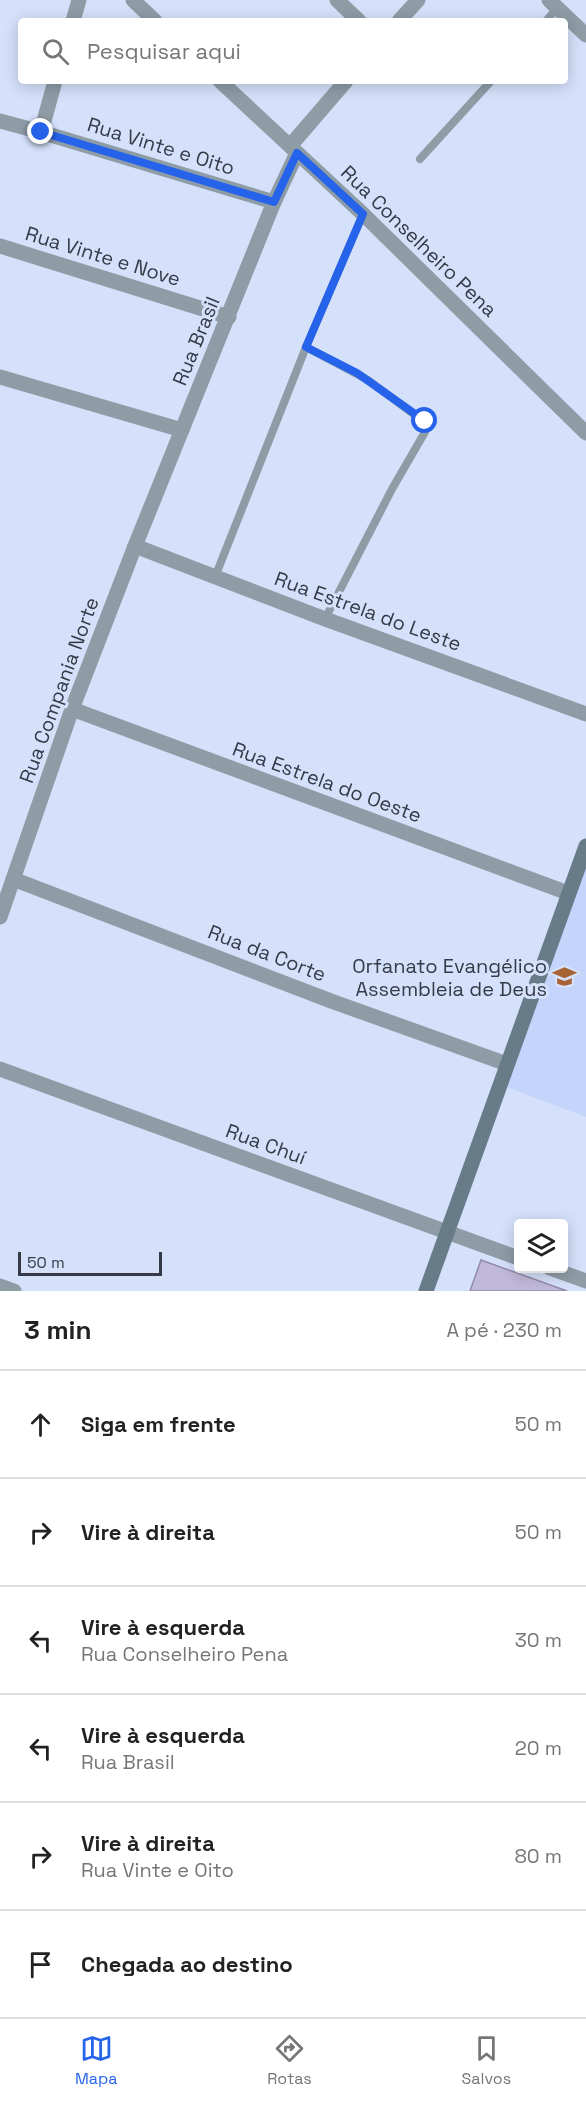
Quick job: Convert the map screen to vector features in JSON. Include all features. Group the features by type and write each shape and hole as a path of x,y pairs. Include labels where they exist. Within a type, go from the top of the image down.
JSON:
{"street":[{"path":"74,18 79,0"},
{"path":"133,0 152,18"},
{"path":"337,0 356,18"},
{"path":"402,18 418,0"},
{"path":"553,4 568,18"},
{"path":"568,18 586,35"},
{"path":"41,132 54,84"},
{"name":"Rua Conselheiro Pena","path":"223,84 363,214 586,434"},
{"name":"Rua Brasil","path":"135,546 229,317 294,149 344,84"},
{"name":"Rua Vinte e Oito","path":"0,122 41,132 274,202"},
{"name":"Rua Vinte e Nove","path":"0,246 229,317"},
{"path":"0,377 182,430"},
{"name":"Rua Estrela do Leste","path":"135,546 325,619 586,714"},
{"name":"Rua Compania Norte","path":"0,917 72,709 135,546"},
{"name":"Rua Estrela do Oeste","path":"72,709 568,893"},
{"path":"426,1291 586,846"},
{"name":"Rua da Corte","path":"13,879 331,1001 507,1064"},
{"name":"Rua Chuí","path":"0,1069 514,1256"},
{"path":"562,1273 586,1281"},
{"path":"0,1286 14,1291"}],"lane":[{"path":"547,18 553,4"},
{"path":"420,159 488,84"},
{"path":"215,577 306,347 363,214"},
{"path":"306,347 368,380 427,424 425,432 392,489 325,619"}],"shaded area":[{"name":"Orfanato Evangélico Assembleia de Deus","path":"586,867 586,1117 504,1086"}],"building":[{"path":"481,1260 567,1291 470,1291"}],"place":[{"name":"Orfanato Evangélico Assembleia de Deus","path":"565,977"}],"route":[{"path":"41,132 274,202 297,153 363,214 306,347 357,373 425,421"}]}
